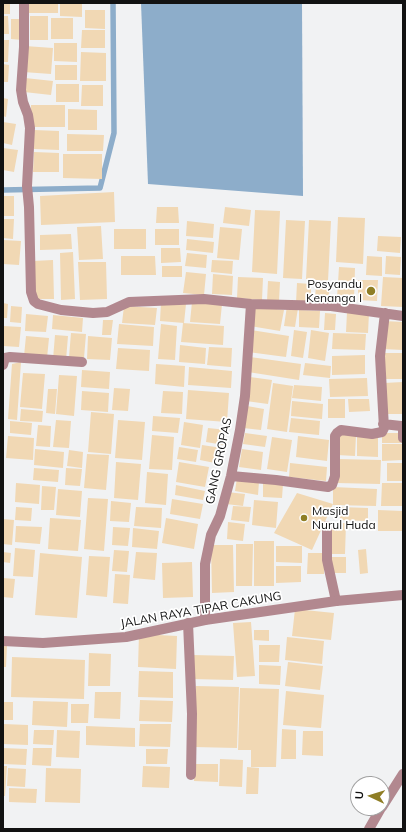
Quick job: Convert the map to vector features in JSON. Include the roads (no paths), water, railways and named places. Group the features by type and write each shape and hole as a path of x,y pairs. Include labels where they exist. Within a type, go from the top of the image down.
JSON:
{"street":[{"path":"24,3 22,102 28,115 30,128 27,186 30,207 31,292 34,301 38,304 61,310 93,313 107,312 129,302 204,299 251,304 331,306 403,316"},
{"name":"GANG GROPAS","path":"205,620 205,564 211,535 220,516 231,476 240,430 245,396 251,304"},
{"path":"231,476 328,487 332,484 335,476 335,436 337,433 341,430 378,433 384,430 380,356 385,313"},
{"path":"3,365 5,358 10,357 82,362"},
{"path":"383,424 401,426 403,428 403,438"},
{"path":"327,526 327,560 336,601"},
{"name":"JALAN RAYA TIPAR CAKUNG","path":"3,641 43,643 126,637 205,620 336,601 403,595"},
{"path":"188,623 192,714 191,775"},
{"path":"390,795 403,774"},
{"path":"369,829 377,816"}],"water":[{"path":"141,3 302,3 303,196 148,184"}],"waterway":[{"path":"3,190 100,188 114,133 113,3"}],"place":[{"name":"Posyandu Kenanga I","path":"371,291"},
{"name":"Masjid Nurul Huda","path":"304,518"}]}
